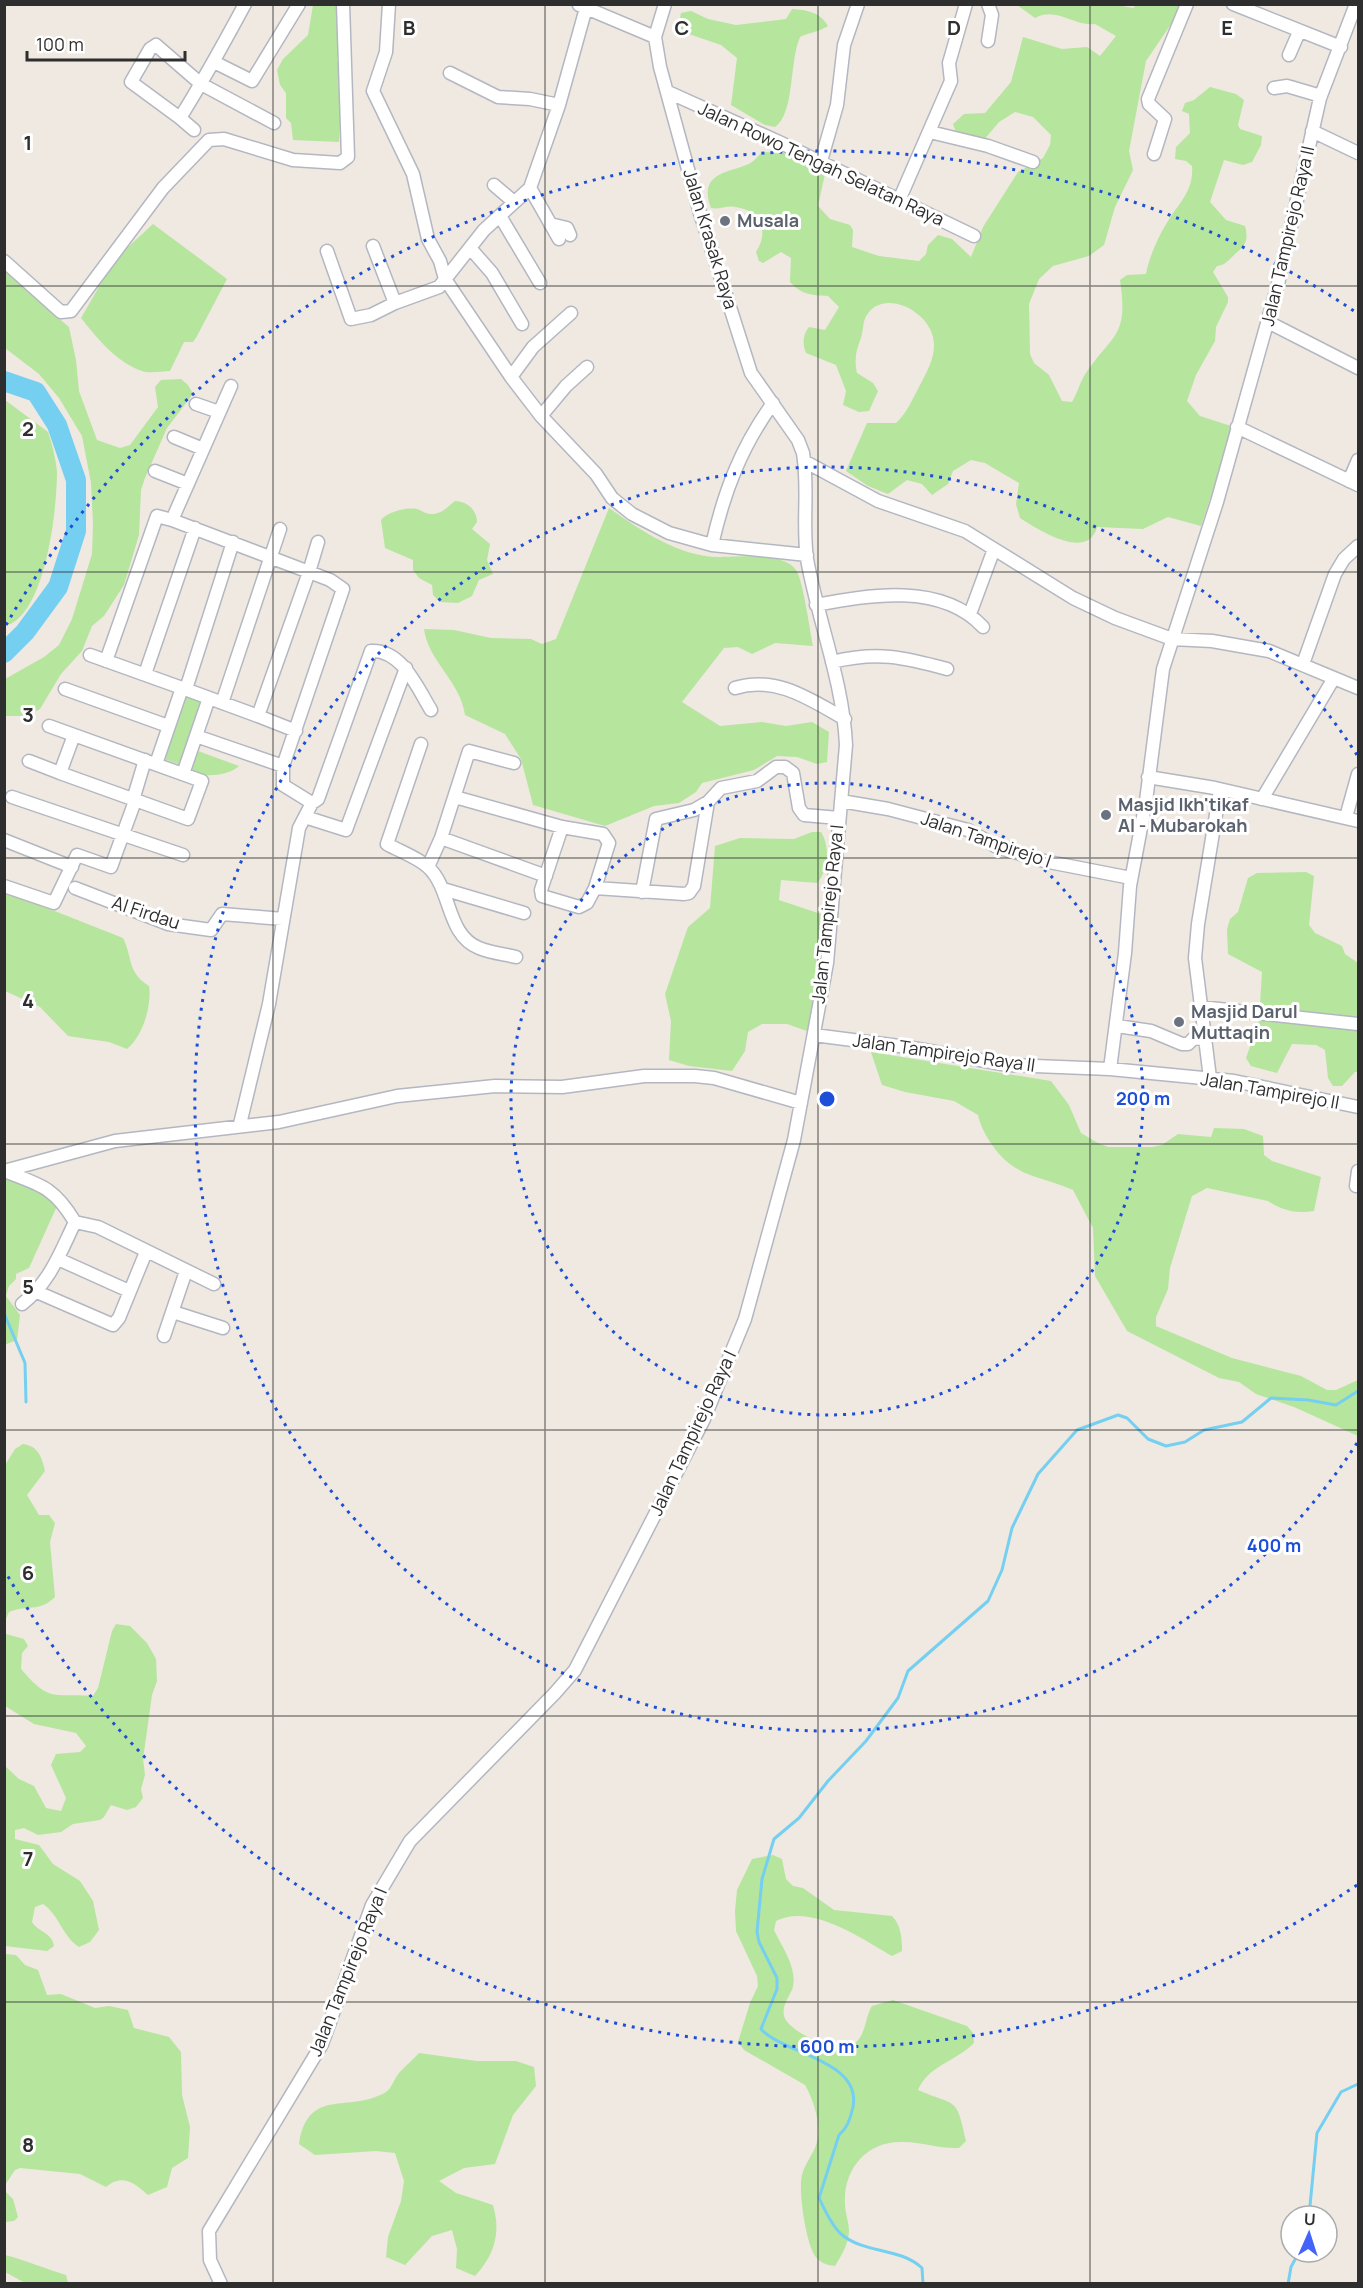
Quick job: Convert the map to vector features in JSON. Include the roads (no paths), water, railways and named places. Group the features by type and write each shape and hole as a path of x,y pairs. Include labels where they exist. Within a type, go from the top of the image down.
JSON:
{"street":[{"path":"180,118 214,62 244,4"},
{"path":"214,62 252,81 298,4"},
{"path":"4,261 61,312 71,311 163,188 209,140 224,139 293,160 340,163 348,157 343,4"},
{"path":"389,4 386,52 373,92 413,174 428,238 440,261 445,279 511,377 541,416 596,474 612,498 632,514 669,533 712,545 807,555"},
{"name":"Jalan Krasak Raya","path":"665,4 655,38 700,213 751,373 798,440 804,461"},
{"path":"821,161 837,105 844,45 858,4"},
{"path":"900,198 951,81 949,63 966,4"},
{"path":"988,4 992,15 988,41"},
{"path":"1154,154 1165,119 1149,104 1148,99 1187,4"},
{"path":"1233,4 1341,47"},
{"name":"Jalan Tampirejo Raya II","path":"814,1035 907,1047 1008,1065 1110,1069 1117,1026 1131,878 1148,777 1159,690 1172,639 1216,502 1268,322 1321,96 1341,47 1354,26 1356,4"},
{"path":"327,251 350,318 371,315 394,303 439,287 484,230 530,188 559,105 582,6 655,38"},
{"path":"1289,55 1299,32"},
{"path":"194,130 131,82 150,49 157,46 201,84 274,123"},
{"path":"450,73 498,97 530,99 559,105"},
{"path":"1274,88 1287,86 1321,96"},
{"name":"Jalan Rowo Tengah Selatan Raya","path":"668,92 900,198 974,236"},
{"path":"1312,131 1359,153"},
{"path":"930,132 988,146 1032,162"},
{"path":"494,185 514,202"},
{"path":"530,188 550,224 567,228 564,237"},
{"path":"500,216 540,283"},
{"path":"373,246 394,303"},
{"path":"470,248 492,273 522,324"},
{"path":"511,377 533,347 571,313"},
{"path":"1268,322 1359,368"},
{"path":"541,416 566,386 587,367"},
{"path":"172,520 231,386"},
{"path":"712,545 722,501 735,466 752,432 773,403"},
{"path":"196,404 219,412"},
{"path":"1237,427 1354,483 1359,460"},
{"path":"174,437 203,449"},
{"path":"804,461 878,501 965,531 1073,598 1172,639 1186,638 1269,651 1359,688"},
{"name":"Jalan Tampirejo Raya I","path":"221,2283 210,2260 209,2231 322,2044 372,1905 410,1841 575,1670 704,1419 745,1319 794,1140 827,963 846,745 845,719 816,605 807,555 804,461"},
{"path":"155,471 188,484"},
{"path":"106,661 157,516 233,542 330,580 343,589 283,765 283,785 312,803"},
{"path":"145,675 195,528"},
{"path":"222,702 280,528"},
{"path":"4,886 54,903 77,855 111,867 134,801 184,688 233,542"},
{"path":"258,716 318,542"},
{"path":"1303,664 1335,574 1344,559 1359,546"},
{"path":"970,614 994,549"},
{"path":"816,605 861,597 900,595 939,602 970,614 983,627"},
{"path":"240,1124 269,1004 299,828 312,803 318,799 368,655 377,651 406,668 431,710"},
{"path":"90,655 296,730"},
{"path":"832,662 860,656 884,655 904,657 947,669"},
{"path":"305,817 346,830 406,668"},
{"path":"1262,799 1334,678"},
{"path":"735,688 748,684 772,685 810,698 845,719"},
{"path":"65,689 168,726"},
{"path":"183,774 209,698"},
{"path":"29,761 188,819 202,781 49,726"},
{"path":"60,773 74,735"},
{"path":"196,736 283,765"},
{"path":"422,744 387,844 428,867 443,889 452,920 463,936 478,948 516,957"},
{"path":"428,867 441,838 469,751 514,764"},
{"path":"642,892 656,819 686,813 708,802 728,784 751,784 776,767 785,767 796,780 799,808 804,814 839,818"},
{"path":"1346,817 1359,774"},
{"path":"1148,777 1220,790 1359,821"},
{"path":"1210,1078 1195,958 1198,924 1220,790"},
{"path":"455,796 562,827 603,834 608,840 595,888 587,903 579,907 542,897 541,890 562,827"},
{"path":"12,797 183,855"},
{"name":"Jalan Tampirejo I","path":"841,801 888,809 968,830 997,847 1044,861 1131,878"},
{"path":"595,888 684,894 693,890 708,802"},
{"path":"441,838 546,876"},
{"path":"4,840 72,867"},
{"name":"Al Firdau","path":"75,888 168,924 211,930 222,914 283,920"},
{"path":"443,889 524,913"},
{"path":"1201,1007 1359,1024"},
{"path":"1117,1026 1150,1031 1182,1044 1188,1044 1194,1038 1204,1040"},
{"name":"Jalan Tampirejo II","path":"1110,1069 1210,1078 1359,1107"},
{"path":"4,1171 115,1141 240,1124 279,1122 397,1096 495,1086 562,1087 663,1075 714,1078 801,1103"},
{"path":"4,1171 52,1190 65,1204 75,1222 98,1227 214,1284"},
{"path":"1356,1186 1359,1171"},
{"path":"22,1304 37,1292 58,1259 75,1222"},
{"path":"37,1292 111,1326 119,1318 146,1252"},
{"path":"58,1259 129,1291"},
{"path":"164,1336 186,1271"},
{"path":"173,1312 223,1328"}],"waterway":[{"path":"4,381 36,392 57,425 76,480 76,531 58,587 25,632 4,653"},
{"path":"4,1313 25,1363 26,1402"},
{"path":"923,2284 922,2268 913,2261 893,2253 860,2245 841,2234 831,2222 819,2198 839,2135 845,2129 853,2107 853,2091 846,2078 834,2068 772,2038 761,2029 777,1989 777,1978 759,1942 757,1932 762,1879 774,1839 799,1818 828,1781 866,1741 898,1698 908,1671 988,1601 1002,1570 1012,1528 1038,1474 1077,1430 1118,1415 1127,1418 1148,1439 1166,1446 1185,1442 1204,1430 1242,1422 1271,1398 1308,1400 1336,1405 1358,1391"},
{"path":"1310,2204 1317,2133 1341,2092 1358,2084"},
{"path":"1288,2284 1293,2264"}],"place":[{"name":"Musala","path":"725,221"},
{"name":"Masjid Ikh'tikaf Al - Mubarokah","path":"1106,815"},
{"name":"Masjid Darul Muttaqin","path":"1179,1022"}]}
